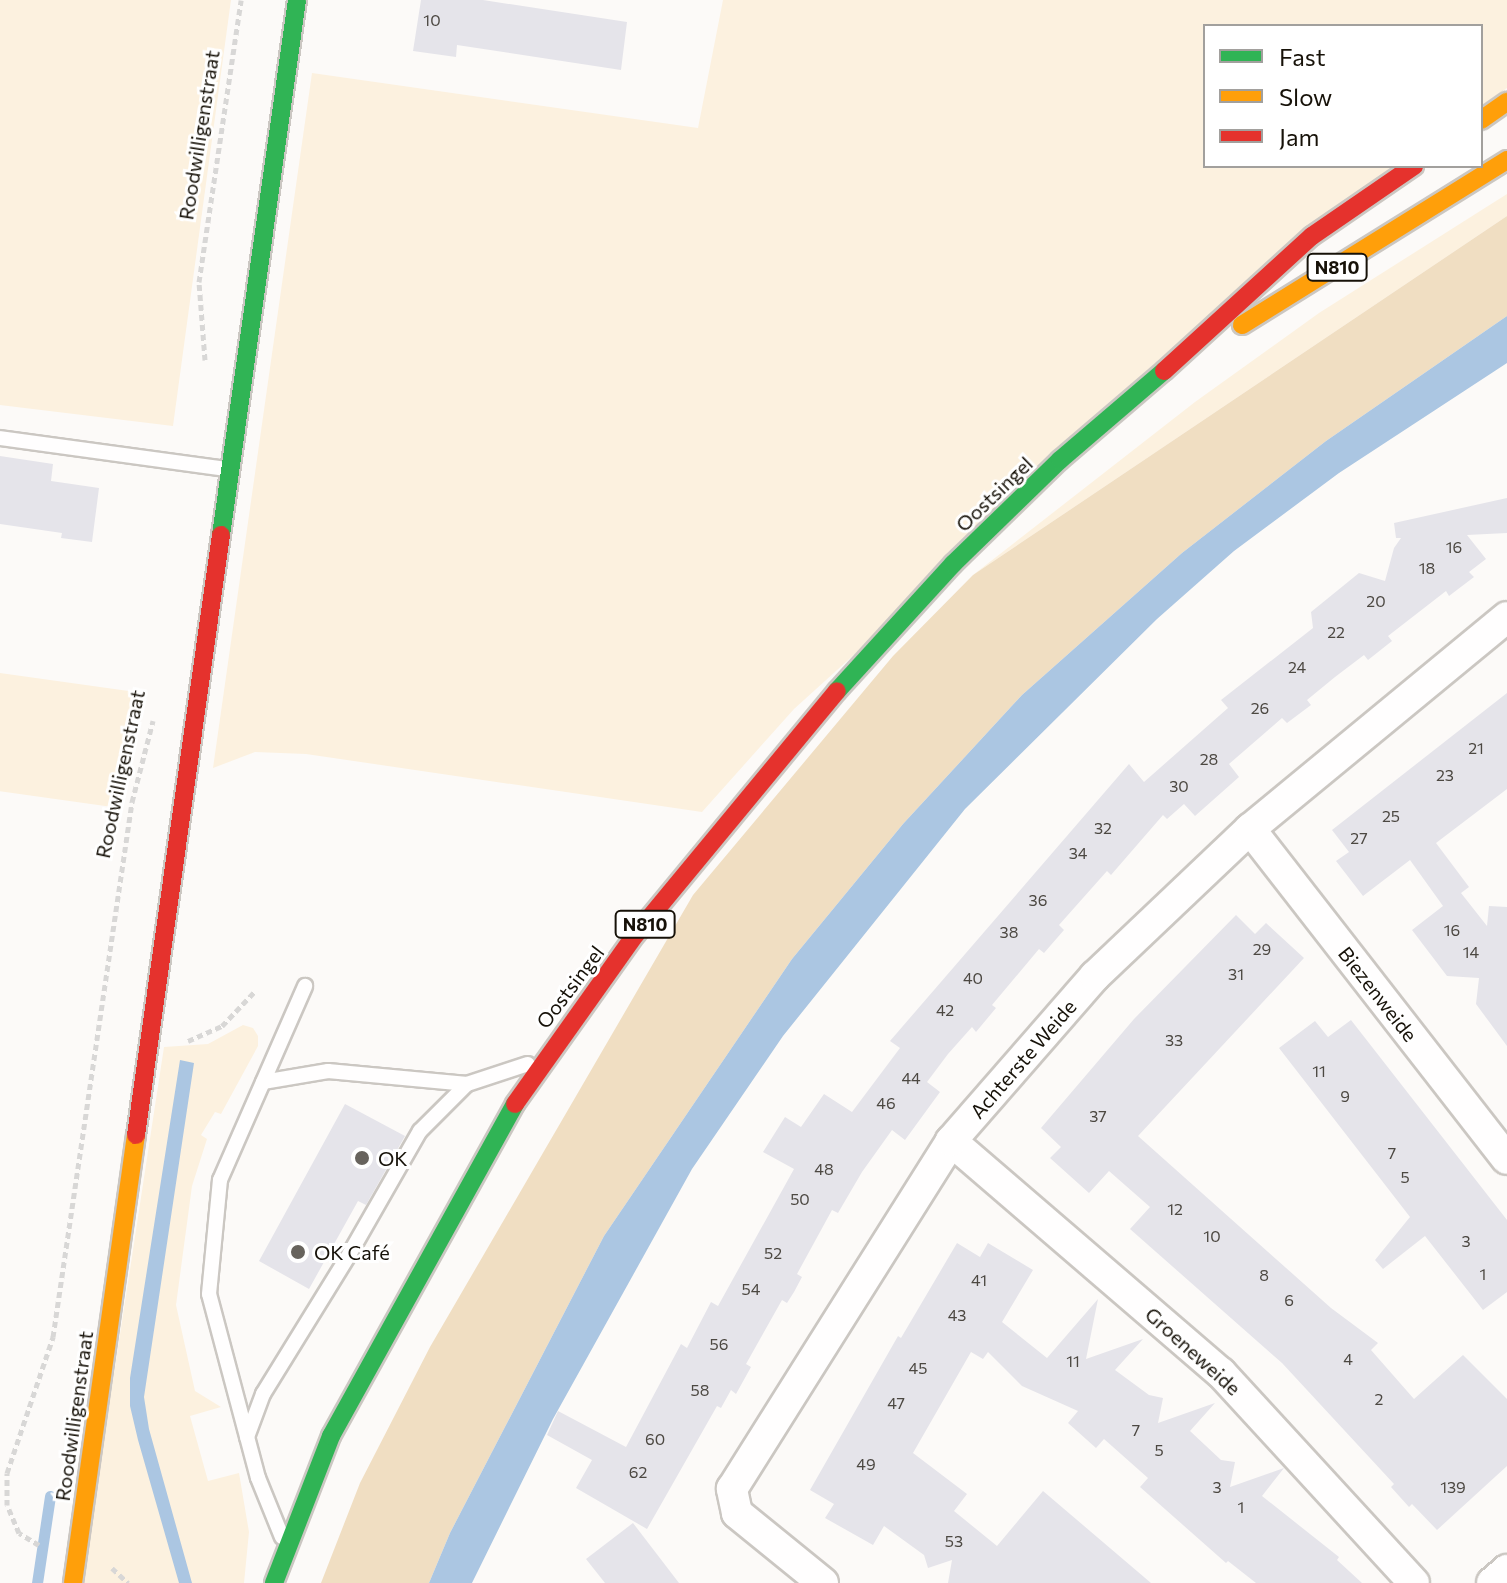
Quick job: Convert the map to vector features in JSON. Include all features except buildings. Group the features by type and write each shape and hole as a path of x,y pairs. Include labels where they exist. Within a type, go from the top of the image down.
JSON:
{"main road":[{"name":"Roodwilligenstraat","path":"73,1583 297,0"},
{"path":"1483,119 1507,102"},
{"name":"Oostsingel","path":"1164,371 1507,160"},
{"name":"Oostsingel","path":"274,1583 331,1436 517,1101 636,934 830,698 964,553 1060,460 1164,371 1312,236 1411,168"}],"street":[{"name":"Achterste Weide","path":"823,1583 737,1513 732,1489 951,1141 1095,976 1250,829 1507,617"},
{"name":"Biezenweide","path":"1250,829 1507,1159"},
{"name":"Groeneweide","path":"951,1141 1221,1373 1414,1583"},
{"path":"1492,1583 1507,1570"}],"lane":[{"path":"0,438 230,470"},
{"path":"287,1549 258,1478 209,1294 220,1180 305,986"},
{"path":"263,1082 328,1071 467,1084 544,1059"},
{"path":"247,1437 263,1394 420,1131 467,1084"}],"path":[{"name":"Roodwilligenstraat","path":"206,369 199,282 241,0"},
{"name":"Roodwilligenstraat","path":"128,1583 124,1576 101,1560 49,1551 19,1533 7,1505 7,1473 53,1337 132,802 155,715"}],"shaded area":[{"path":"0,0 231,0 173,426 0,405"},
{"path":"723,0 1507,0 1507,88 1483,105 1483,24 1203,24 1203,168 1392,168 794,709 702,812 306,754 255,752 213,768 312,73 698,128"},
{"path":"1507,194 1507,216 973,575 1195,402 1319,313"},
{"path":"1507,216 1507,316 1326,441 1182,553 1022,695 903,824 792,959 604,1236 450,1533 429,1583 321,1583 360,1483 430,1347 693,895 893,656 973,575"},
{"path":"0,673 136,692 119,808 0,791"},
{"path":"243,1025 253,1028 258,1036 258,1046 221,1114 215,1112 201,1135 207,1139 192,1186 176,1305 195,1391 221,1407 190,1416 208,1481 239,1473 249,1532 244,1583 82,1583 164,1047 208,1044"}],"water":[{"path":"1507,316 1507,363 1339,473 1234,551 1157,619 965,809 783,1036 692,1169 553,1419 472,1583 429,1583 450,1533 604,1236 792,959 903,824 1022,695 1182,553 1326,441"},
{"path":"180,1060 194,1063 144,1397 149,1429 192,1583 179,1583 130,1406 130,1378"}],"waterway":[{"path":"37,1583 50,1496"}],"traffic: fast":[{"path":"221,535 297,0"},
{"path":"837,691 953,564 1060,460 1164,371"},
{"path":"274,1583 331,1436 515,1104"}],"traffic: slow":[{"path":"1483,119 1507,102"},
{"path":"1242,325 1507,160"},
{"path":"73,1583 136,1135"}],"traffic: jam":[{"path":"1164,371 1312,236 1411,168"},
{"path":"136,1135 221,535"},
{"path":"515,1104 636,934 837,691"}],"place":[{"name":"OK","path":"362,1158"},
{"name":"OK Café","path":"298,1252"}]}
